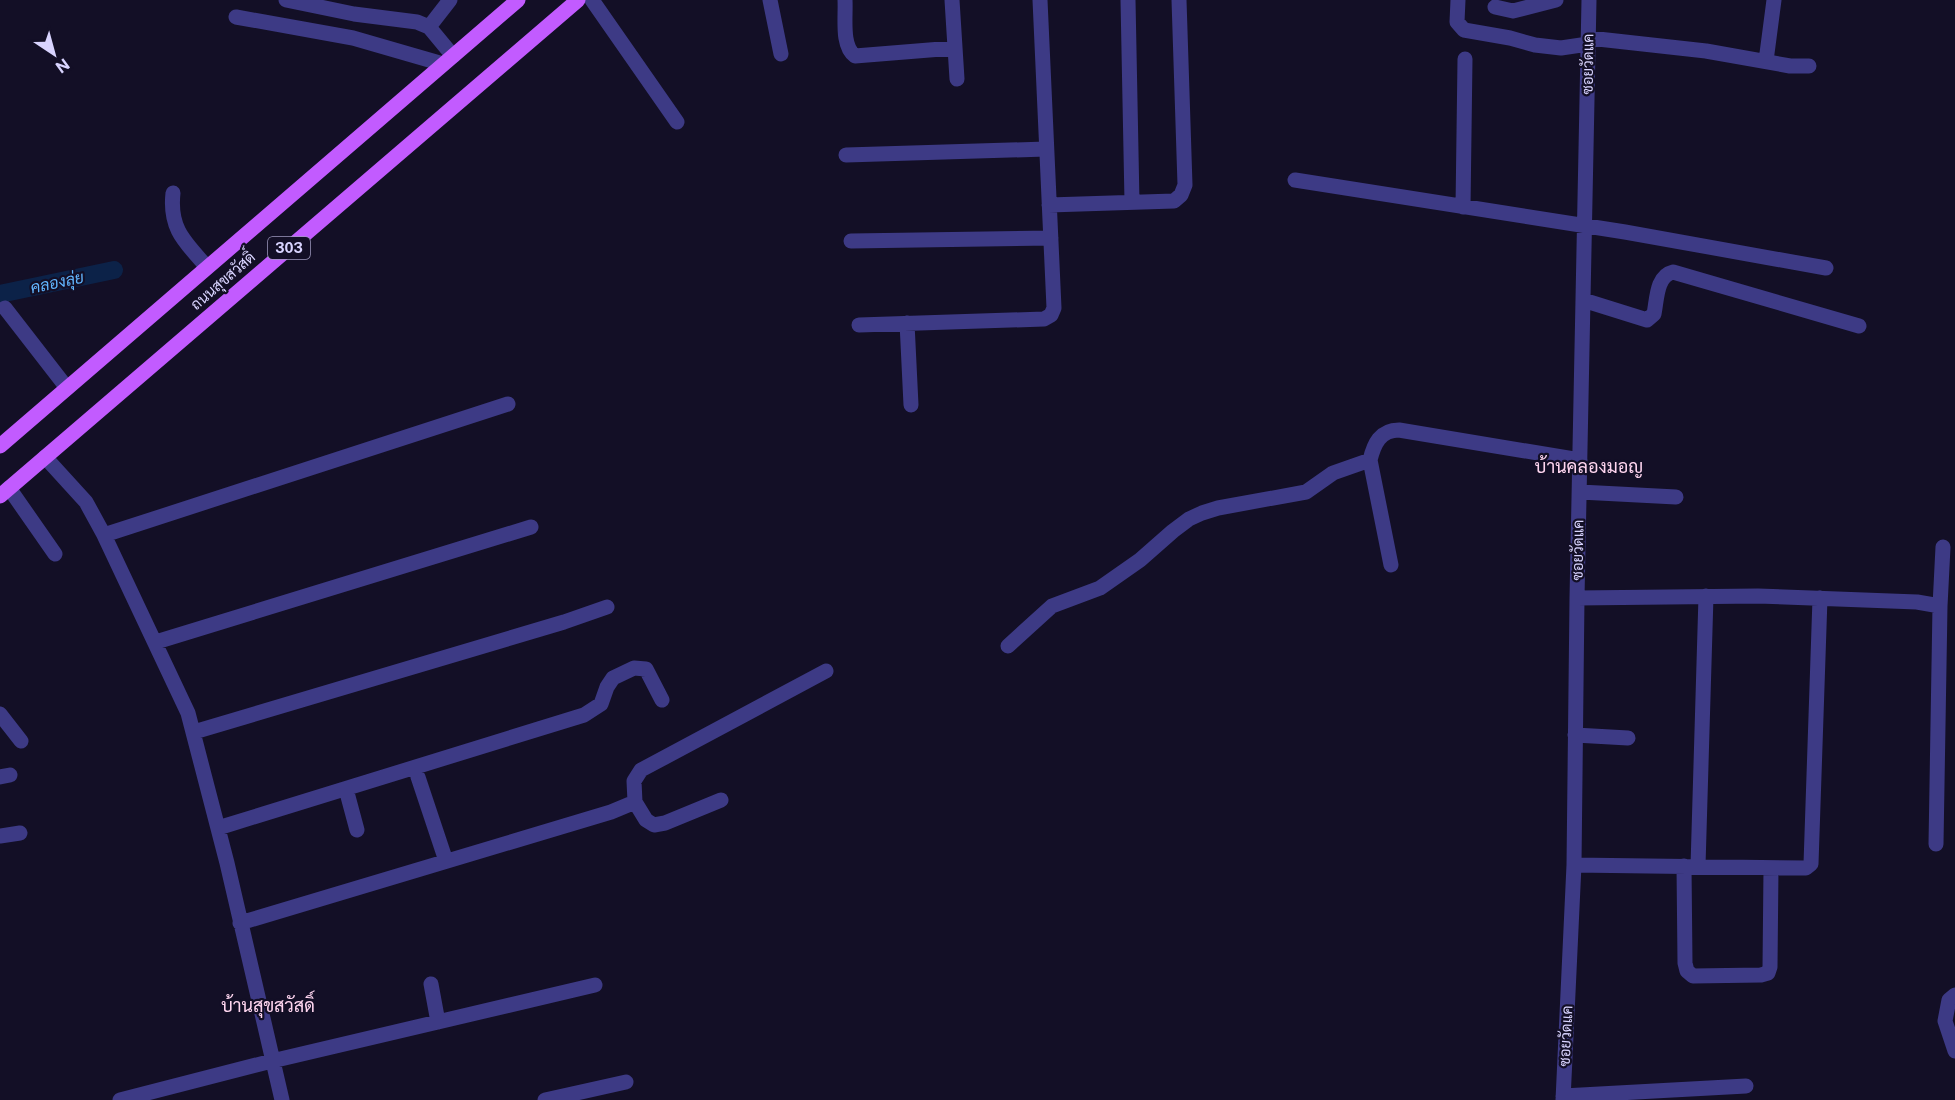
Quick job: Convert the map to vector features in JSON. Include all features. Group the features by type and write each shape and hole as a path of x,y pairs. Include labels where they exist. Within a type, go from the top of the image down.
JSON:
{"main road":[{"name":"ถนนสุขสวัสดิ์","path":"2,439 67,388 518,0"},
{"name":"ถนนสุขสวัสดิ์","path":"4,492 578,0"}],"street":[{"path":"286,0 354,15 417,22 429,27 448,60"},
{"path":"429,27 450,0"},
{"path":"592,0 677,123"},
{"path":"770,0 781,54"},
{"path":"845,0 847,45 849,52 855,56 954,48"},
{"path":"952,0 957,79"},
{"path":"859,325 1044,319 1051,315 1054,308 1040,0"},
{"path":"1128,0 1132,202"},
{"path":"1048,205 1174,201 1181,195 1185,185 1179,0"},
{"path":"1458,0 1456,22 1464,30 1535,45 1561,48 1588,41 1666,46 1790,66 1809,66"},
{"path":"1495,7 1513,10 1556,0"},
{"name":"ซอยวัดแค","path":"1563,1098 1574,865 1589,0"},
{"path":"1766,61 1774,0"},
{"path":"236,17 354,38 448,60"},
{"path":"1464,207 1465,58"},
{"path":"846,155 979,149 1046,149"},
{"path":"1295,180 1584,226 1826,268"},
{"path":"173,193 175,228 207,267"},
{"path":"851,241 1050,238"},
{"path":"1583,300 1647,320 1654,314 1662,278 1673,272 1859,326"},
{"path":"5,308 67,388"},
{"path":"907,324 911,405"},
{"path":"104,536 508,404"},
{"path":"1391,565 1370,460 1372,449 1385,433 1399,430 1580,460"},
{"path":"45,457 86,502 178,688 194,732 282,1100"},
{"path":"1008,646 1052,606 1100,588 1140,560 1189,519 1218,508 1306,492 1333,473 1370,460"},
{"path":"4,492 55,554"},
{"path":"1580,492 1676,497"},
{"path":"156,642 531,527"},
{"path":"1936,844 1940,606 1944,547"},
{"path":"1577,598 1706,596 1820,598 1917,602 1940,606"},
{"path":"1706,596 1685,963 1687,971 1693,976 1768,973 1772,868"},
{"path":"1574,865 1806,868 1811,864 1820,598"},
{"path":"194,732 607,607"},
{"path":"218,828 584,715 601,705 607,687 613,678 634,668 646,669 662,700"},
{"path":"721,800 665,823 654,825 646,820 635,802 634,781 641,770 826,671"},
{"path":"0,714 21,741"},
{"path":"1575,735 1628,738"},
{"path":"418,777 446,861"},
{"path":"346,789 357,830"},
{"path":"240,923 611,812 635,802"},
{"path":"0,837 20,834"},
{"path":"431,984 438,1022"},
{"path":"120,1100 272,1061 595,985"},
{"path":"1955,995 1949,1000 1945,1021 1955,1051"},
{"path":"545,1100 626,1082"},
{"path":"1563,1098 1746,1086"}],"waterway":[{"name":"คลองลุ่ย","path":"0,294 114,270"}],"district":[{"name":"บ้านคลองมอญ","path":"1589,467"},
{"name":"บ้านสุขสวัสดิ์","path":"268,1006"}]}
